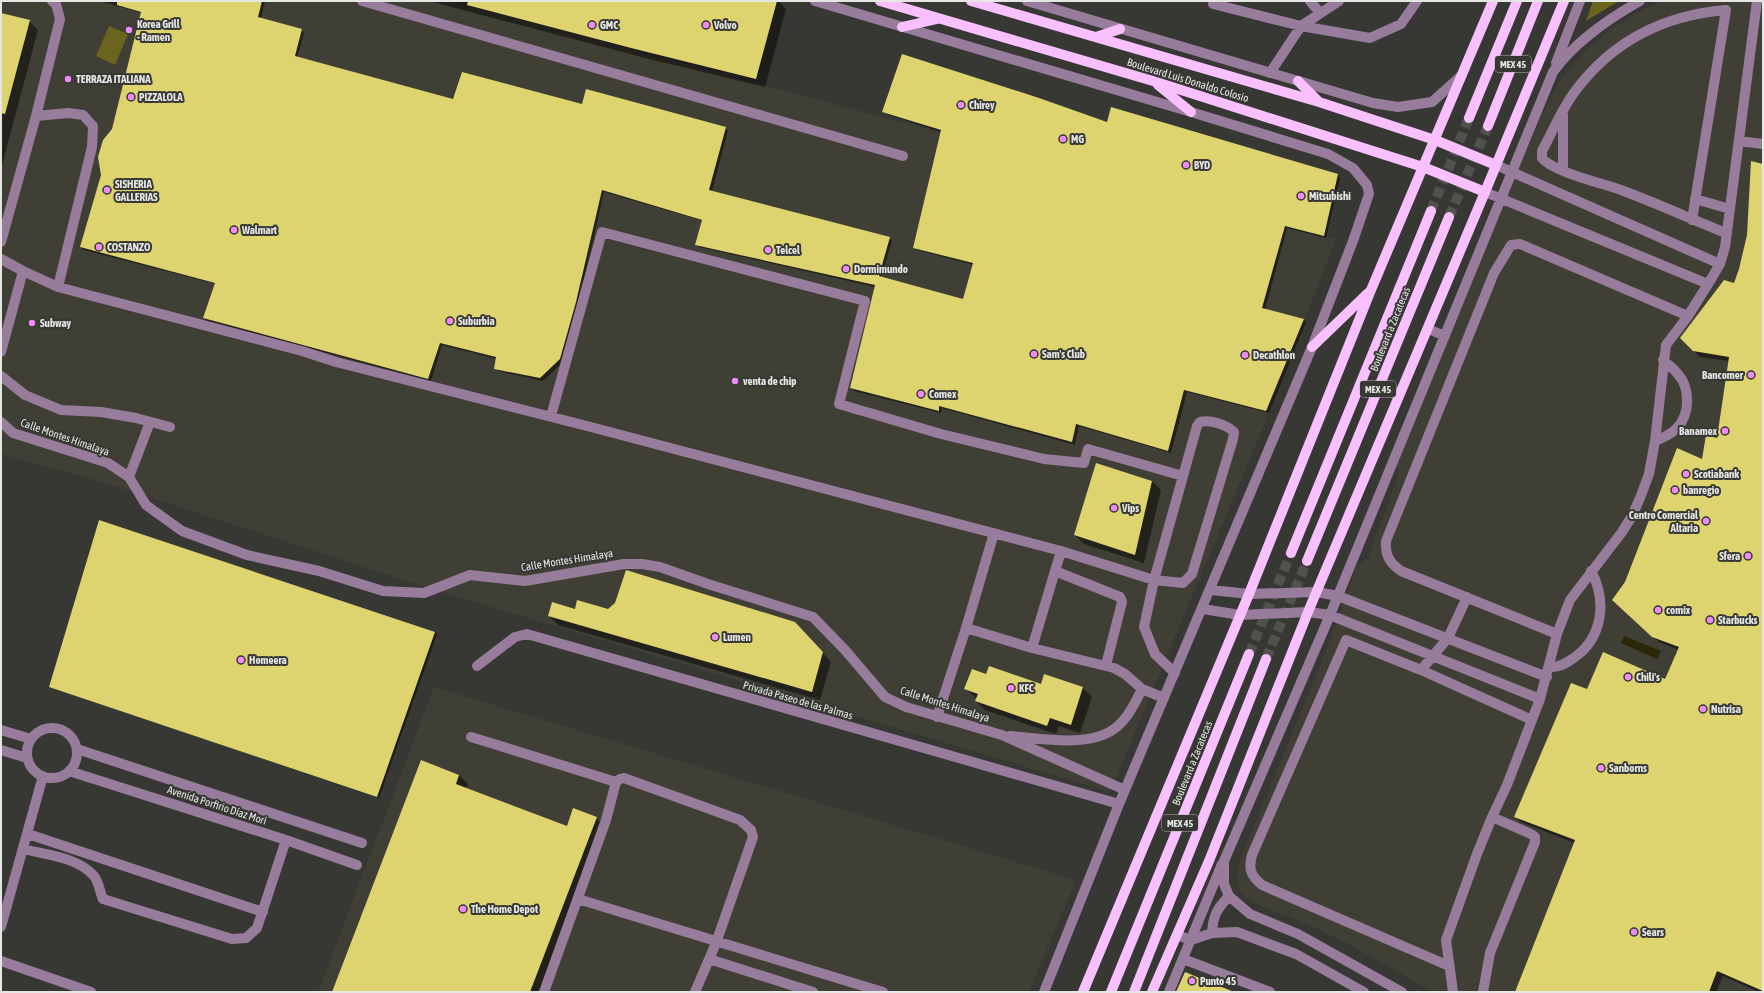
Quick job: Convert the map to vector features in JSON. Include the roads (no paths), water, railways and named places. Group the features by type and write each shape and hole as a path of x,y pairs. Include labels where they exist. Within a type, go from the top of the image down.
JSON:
{"main road":[{"name":"Boulevard Luis Donaldo Colosio","path":"880,1 1153,81 1423,167 1485,192"},
{"name":"Boulevard Luis Donaldo Colosio","path":"971,1 1319,102 1435,140 1496,165"},
{"path":"1083,992 1249,594 1371,290 1494,1"},
{"name":"MEX 45","path":"1469,118 1516,1"},
{"name":"MEX 45","path":"1488,126 1538,1"},
{"path":"1152,992 1209,861 1308,612 1428,329 1564,1"},
{"path":"902,26 939,18"},
{"path":"1096,37 1120,29"},
{"path":"1153,81 1191,112"},
{"path":"1298,81 1319,102"},
{"name":"Boulevard a Zacatecas","path":"1291,553 1431,211"},
{"name":"Boulevard a Zacatecas","path":"1307,561 1449,217"},
{"path":"1312,348 1371,290"},
{"name":"Boulevard a Zacatecas","path":"1111,992 1249,654"},
{"name":"MEX 45","path":"1134,992 1266,659"}],"street":[{"path":"1,242 5,214 36,116 60,19 56,4 52,1"},
{"path":"362,1 903,156"},
{"path":"815,1 1328,154 1352,168 1367,185 1369,194 1353,242 1312,348 1203,609 1119,804 1044,992"},
{"path":"1027,1 1373,103 1398,107 1432,102 1463,74"},
{"path":"1310,1 1320,13"},
{"path":"1270,73 1301,26 1339,1"},
{"path":"1213,4 1301,26 1370,38 1402,24 1417,1"},
{"path":"1169,992 1338,596 1553,72 1580,1"},
{"path":"1553,72 1577,44 1617,15 1640,1"},
{"path":"1453,992 1446,940 1492,816 1507,785 1540,699 1547,677 1557,634 1570,600 1622,532 1632,516 1649,474 1662,389 1663,360 1666,345 1688,316 1720,264 1730,209 1757,1"},
{"path":"1692,220 1694,199 1726,10 1697,13 1667,22 1648,29 1616,48 1595,67 1575,91 1542,151 1542,158 1546,163 1563,171 1622,190 1692,220 1726,233"},
{"path":"1563,112 1563,171"},
{"path":"36,116 68,113 83,115 93,126 92,147 58,287"},
{"path":"1738,141 1763,144"},
{"path":"1496,165 1720,264"},
{"path":"1485,192 1708,284"},
{"path":"1694,199 1730,209"},
{"path":"551,416 602,232 865,301 839,404 941,434 1044,459 1084,463 1088,449 1183,476"},
{"path":"1557,634 1401,571 1392,564 1385,550 1386,541 1494,273 1511,245 1520,244 1688,316"},
{"path":"1,259 22,271 58,287 302,351 336,362 551,416 994,533 1061,551 1154,580 1183,583 1192,574 1234,439 1234,432 1229,427 1205,420 1200,422 1197,426 1154,580 1144,627 1155,654 1175,673"},
{"path":"1,352 22,271"},
{"path":"1428,329 1445,336"},
{"path":"1655,441 1668,435 1676,429 1682,420 1687,407 1687,396 1683,382 1678,374 1663,360"},
{"path":"1,376 25,395 61,410 101,412 170,427"},
{"name":"Calle Montes Himalaya","path":"1,422 13,433 108,464 129,477 146,505 182,531 247,555 319,571 383,592 424,593 470,575 525,581 624,564 642,564 660,567 708,584 814,617 845,650 885,697 906,707 1002,735 1125,790"},
{"path":"129,477 150,422"},
{"path":"937,716 966,628 994,533"},
{"path":"1032,648 1061,551"},
{"path":"1055,571 1120,597 1122,602 1106,665"},
{"path":"1549,667 1562,665 1580,654 1588,645 1596,631 1600,616 1601,600 1591,571"},
{"path":"1211,590 1249,594 1317,592 1338,596 1547,677"},
{"path":"1421,670 1448,638 1467,597"},
{"path":"1203,609 1240,615 1308,612 1330,615 1540,699"},
{"path":"966,628 1068,658 1106,665 1125,674 1142,689 1164,698"},
{"name":"Privada Paseo de las Palmas","path":"477,666 515,637 527,634 1119,804"},
{"path":"1449,966 1262,885 1255,880 1250,872 1252,855 1346,640 1421,670 1532,720"},
{"path":"1002,735 1067,741 1097,738 1114,730 1127,716 1142,689"},
{"path":"57,728 70,735 77,749 77,757 74,765 69,771 57,778 43,776 32,769 27,758 28,745 31,739 42,730 57,728"},
{"path":"1,730 31,739"},
{"path":"471,737 616,782"},
{"name":"Avenida Porfirio Díaz Mori","path":"77,749 362,843"},
{"path":"1,750 27,758"},
{"name":"Avenida Porfirio Díaz Mori","path":"69,771 286,840 357,865"},
{"path":"1,927 43,776"},
{"path":"544,992 606,820 616,782 624,778 740,820 751,830 753,837 716,943 694,992"},
{"path":"1483,992 1490,953 1535,842 1535,837 1532,834 1492,816"},
{"path":"28,834 263,912"},
{"path":"23,849 71,861 86,870 95,877 103,900 232,940 246,938 257,928 286,840"},
{"path":"1224,861 1224,884 1229,896 1250,914 1298,934 1402,992"},
{"path":"1212,933 1213,918 1220,906 1229,896"},
{"path":"578,899 866,990 883,992"},
{"path":"1177,935 1191,940 1212,933 1237,932 1296,954 1364,992"},
{"path":"709,959 813,992"},
{"path":"1183,959 1270,992"},
{"path":"1,961 91,992"}],"tunnel":[{"path":"1431,211 1469,118"},
{"path":"1449,217 1488,126"},
{"path":"1249,654 1291,553"},
{"path":"1266,659 1307,561"}],"place":[{"name":"GMC","path":"592,25"},
{"name":"Volvo","path":"706,25"},
{"name":"Korea Grill - Ramen","path":"129,30"},
{"name":"TERRAZA ITALIANA","path":"68,79"},
{"name":"PIZZALOLA","path":"131,97"},
{"name":"Chirey","path":"961,105"},
{"name":"MG","path":"1063,139"},
{"name":"BYD","path":"1186,165"},
{"name":"SISHERIA GALLERIAS","path":"107,190"},
{"name":"Mitsubishi","path":"1301,196"},
{"name":"Walmart","path":"234,230"},
{"name":"COSTANZO","path":"99,247"},
{"name":"Telcel","path":"768,250"},
{"name":"Dormimundo","path":"846,269"},
{"name":"Suburbia","path":"450,321"},
{"name":"Subway","path":"32,323"},
{"name":"Sam's Club","path":"1034,354"},
{"name":"Decathlon","path":"1245,355"},
{"name":"Bancomer","path":"1751,375"},
{"name":"venta de chip","path":"735,381"},
{"name":"Comex","path":"921,394"},
{"name":"Banamex","path":"1725,431"},
{"name":"Scotiabank","path":"1686,474"},
{"name":"banregio","path":"1675,490"},
{"name":"Vips","path":"1114,508"},
{"name":"Centro Comercial Altaria","path":"1706,521"},
{"name":"Sfera","path":"1748,556"},
{"name":"comix","path":"1658,610"},
{"name":"Starbucks","path":"1710,620"},
{"name":"Lumen","path":"715,637"},
{"name":"Homeera","path":"241,660"},
{"name":"Chili's","path":"1628,677"},
{"name":"KFC","path":"1011,688"},
{"name":"Nutrisa","path":"1703,709"},
{"name":"Sanborns","path":"1601,768"},
{"name":"The Home Depot","path":"463,909"},
{"name":"Sears","path":"1634,932"},
{"name":"Punto 45","path":"1192,981"}]}
